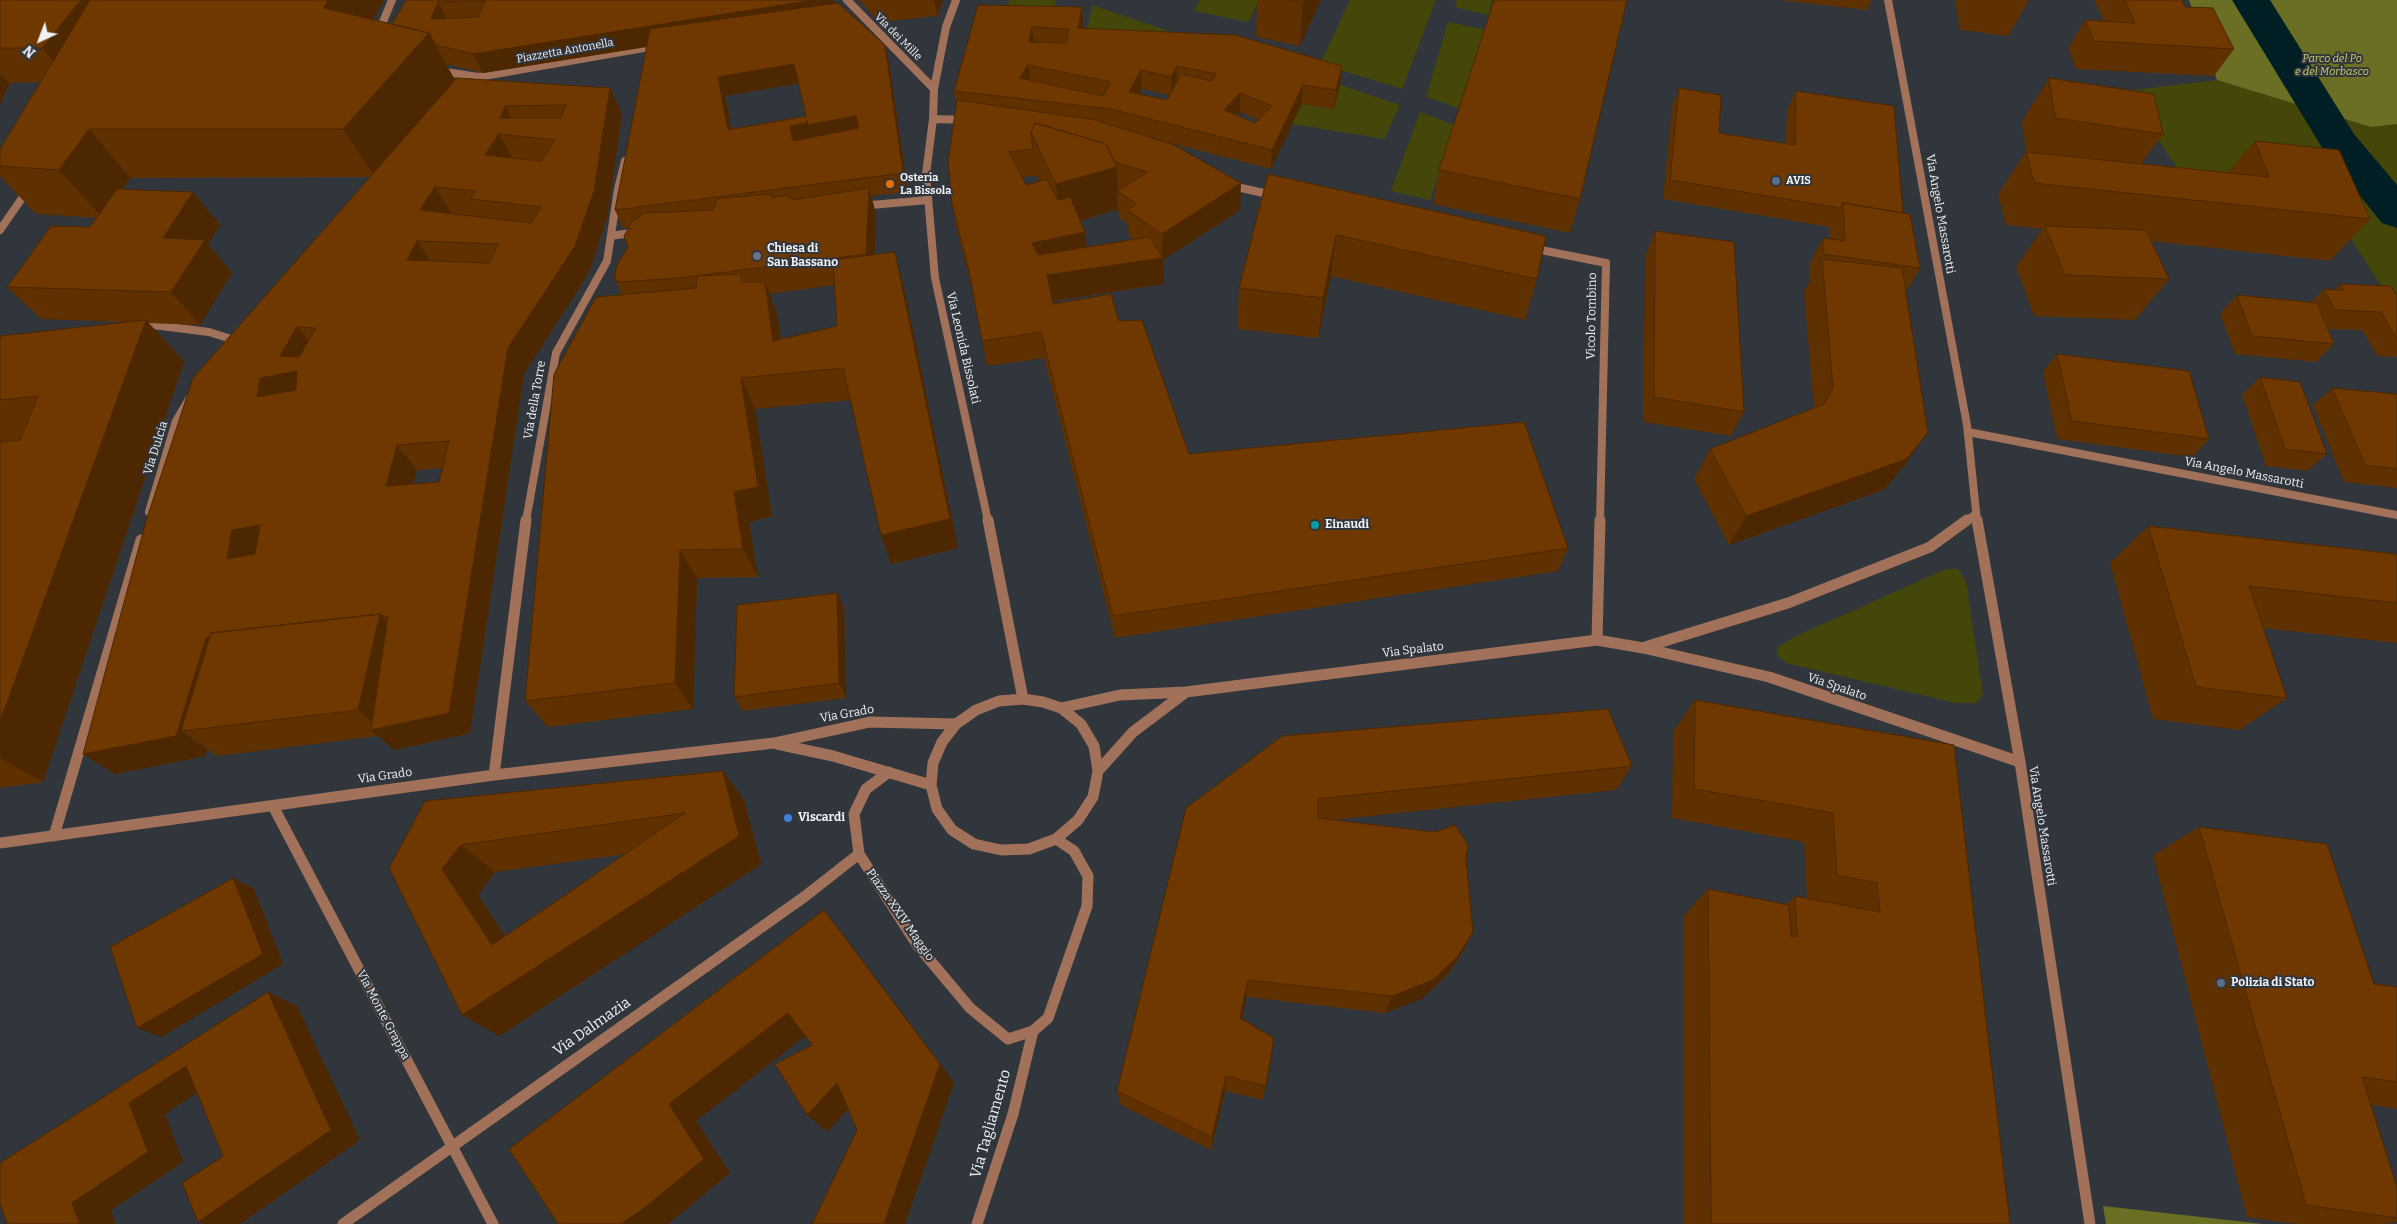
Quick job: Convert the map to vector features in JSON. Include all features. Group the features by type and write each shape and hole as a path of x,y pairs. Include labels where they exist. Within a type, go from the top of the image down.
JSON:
{"street":[{"path":"374,43 392,0"},
{"name":"Via dei Mille","path":"847,0 934,89"},
{"name":"Via Leonida Bissolati","path":"956,0 946,27 934,89 934,119 926,174 935,278 977,466 1023,699"},
{"name":"Via Angelo Massarotti","path":"1888,0 1968,432 1976,514 2020,762 2090,1224"},
{"name":"Piazzetta Antonella","path":"432,70 478,77 655,46 653,56"},
{"path":"472,84 478,77"},
{"path":"934,119 979,121"},
{"name":"Via della Torre","path":"494,775 529,498 556,353 607,261 618,189 626,155"},
{"path":"0,230 36,177"},
{"path":"1225,184 1287,198"},
{"path":"851,207 928,200"},
{"path":"610,236 649,231"},
{"name":"Vicolo Tombino","path":"1519,245 1606,263 1597,640"},
{"path":"124,329 153,325 209,332 249,340 233,353"},
{"name":"Via Dulcia","path":"54,836 176,421 197,388"},
{"name":"Via Angelo Massarotti","path":"1968,432 2397,515"},
{"name":"Via Spalato","path":"1643,648 1788,603 1930,547 1976,514"},
{"name":"Via Spalato","path":"1061,708 1120,695 1186,692 1597,640 1643,648 1769,677 2020,762"},
{"name":"Via Spalato","path":"1098,771 1133,732 1186,692"},
{"path":"1023,699 1043,702 1061,708 1081,724 1094,746 1098,771 1093,796 1078,820 1056,839 1029,849 1001,850 974,844 952,830 937,809 931,785 933,763 942,742 956,724 976,710 999,701 1023,699"},
{"name":"Via Grado","path":"0,843 494,775 774,743 870,722 956,724"},
{"name":"Via Grado","path":"774,743 833,756 931,785"},
{"name":"Piazza XXIV Maggio","path":"889,772 866,790 854,814 858,854 918,946 970,1008 1008,1039 1033,1032"},
{"name":"Via Monte Grappa","path":"273,806 492,1224"},
{"path":"1033,1032 1048,1018 1087,906 1088,876 1074,851 1056,839"},
{"name":"Via Dalmazia","path":"342,1224 804,897 858,854"},
{"name":"Via Tagliamento","path":"977,1224 1013,1114 1033,1032"}],"green space":[{"path":"1009,0 1056,0 1053,17 1007,14"},
{"path":"1200,0 1259,0 1248,22 1194,11"},
{"path":"1350,0 1436,0 1402,89 1320,64"},
{"path":"1457,0 1493,0 1488,15 1455,7"},
{"name":"Parco del Po e del Morbasco","path":"2189,0 2397,0 2397,124 2371,127 2217,80"},
{"path":"2397,0 2397,311 2346,231 2182,175 2125,91 2217,80 2277,98"},
{"path":"1092,5 1165,30 1162,49 1085,43"},
{"path":"1448,22 1486,30 1461,109 1426,97"},
{"path":"1340,85 1400,105 1384,139 1292,124 1302,104 1334,109"},
{"path":"1420,112 1454,125 1430,200 1391,191"},
{"path":"1946,569 1958,569 1966,581 1983,695 1976,703 1955,703 1786,663 1777,655 1778,647 1796,636"},
{"path":"2103,1206 2263,1224 2106,1224"}],"building":[{"path":"0,0 81,0 42,48 0,48"},
{"path":"90,0 328,0 324,8 429,33 343,129 89,129 59,170 0,166 0,149"},
{"path":"406,0 814,0 473,54 436,45 429,33 392,24","holes":["485,1 478,17 431,19 438,2"]},
{"path":"1290,0 1305,0 1303,3"},
{"path":"1494,0 1627,0 1580,199 1439,170"},
{"path":"2124,0 2182,0 2185,7 2213,8 2234,49 2094,41 2085,20 2135,23"},
{"path":"838,3 885,45 903,173 615,210 650,29","holes":["794,64 806,116 728,130 718,77","856,116 859,128 793,141 790,126 807,123 807,120 808,125"]},
{"path":"978,5 1082,7 1078,28 1235,35 1342,66 1336,90 1303,85 1272,150 1111,109 954,91","holes":["1032,27 1069,29 1066,43 1029,42","1028,65 1111,82 1103,96 1020,78","1177,66 1216,74 1212,81 1181,74 1167,100 1129,92 1141,70 1171,77","1240,93 1272,106 1255,123 1224,110"]},
{"path":"457,78 610,88 594,191 575,246 508,348 449,713 371,730 388,616 380,614 211,633 210,637 206,638 176,736 83,754 146,521 193,378","holes":["566,105 561,118 500,118 505,106","499,134 555,140 541,161 485,155","435,187 475,191 471,199 541,207 531,223 420,210","417,241 499,244 489,263 407,260","297,327 316,328 299,357 280,356","297,371 296,390 257,397 260,378","449,441 439,482 386,486 397,445","260,525 255,554 227,559 232,530"]},
{"path":"2049,78 2154,94 2163,134 2055,118"},
{"name":"AVIS","path":"1679,88 1721,95 1719,133 1795,145 1796,91 1894,106 1903,213 1843,203 1840,208 1670,180"},
{"path":"957,100 1096,120 1174,145 1241,183 1162,234 1127,210 1137,204 1117,191 1148,172 1114,162 1106,144 1035,123 1031,133 1033,149 1009,152 1026,185 1047,179 1058,200 1070,197 1085,232 1032,243 1038,255 1149,237 1163,258 1047,275 1053,304 1111,294 1119,321 1142,320 1189,454 1524,422 1568,548 1113,616 1041,332 982,341 968,267 952,204 948,161"},
{"path":"1035,123 1106,144 1117,167 1056,184 1031,133"},
{"path":"2255,141 2339,150 2370,219 2034,183 2026,152 2269,177"},
{"path":"1268,174 1546,236 1537,279 1336,235 1323,298 1239,288"},
{"path":"869,188 866,254 679,278 619,282 614,278 617,265 628,247 624,236 632,222 644,213 713,210 717,199 770,194 772,198 787,195 793,200"},
{"path":"117,189 193,192 163,238 205,240 171,292 7,287 51,226 90,227"},
{"path":"1843,203 1910,214 1920,268 1823,254 1823,238 1845,241"},
{"path":"2045,226 2146,230 2169,279 2065,275"},
{"path":"1655,231 1734,242 1744,412 1654,397"},
{"path":"895,252 950,519 881,535 843,368 741,378 758,487 734,492 743,549 680,550 675,683 525,701 554,374 596,297 696,288 697,276 741,274 742,282 765,282 773,341 837,326 833,260"},
{"path":"1822,259 1902,268 1928,432 1907,459 1746,516 1710,449 1824,404 1833,388"},
{"path":"2340,284 2391,286 2397,296 2397,338 2381,312 2335,310 2324,289 2344,290"},
{"path":"2237,295 2317,303 2334,344 2252,336"},
{"path":"146,320 0,722 0,442 20,440 38,396 0,400 0,336"},
{"path":"2057,354 2189,371 2209,439 2072,421"},
{"path":"2260,377 2300,382 2327,454 2285,449"},
{"path":"2332,388 2397,394 2397,469 2365,465"},
{"path":"2148,526 2397,554 2397,603 2249,586 2287,698 2196,687"},
{"path":"837,593 839,683 734,697 737,605"},
{"path":"380,614 358,710 181,731 211,633"},
{"path":"1695,700 1954,745 2010,1224 1711,1224 1708,889 1789,905 1791,936 1797,937 1795,896 1880,912 1877,883 1837,875 1833,813 1694,789"},
{"path":"1608,709 1632,766 1318,799 1318,818 1434,832 1455,825 1468,845 1466,858 1473,932 1458,956 1433,980 1392,996 1248,980 1240,1018 1274,1038 1266,1086 1226,1076 1212,1137 1117,1091 1186,808 1282,736"},
{"path":"723,771 739,836 462,1015 389,868 425,801","holes":["685,813 492,945 442,869 461,845"]},
{"path":"2199,827 2327,844 2374,984 2397,987 2397,1082 2362,1077 2397,1187 2397,1218 2306,1205"},
{"path":"233,878 263,954 137,1028 110,947"},
{"path":"824,910 940,1064 884,1224 812,1224 857,1130 837,1083 807,1115 775,1064 812,1045 788,1013 669,1104 704,1159 643,1209 621,1224 558,1224 509,1149"},
{"path":"268,992 331,1130 198,1222 182,1183 223,1156 186,1066 129,1103 148,1152 72,1203 80,1224 7,1224 0,1204 0,1163"}],"waterway":[{"path":"2251,0 2340,144 2397,213"}],"place":[{"name":"AVIS","path":"1776,181"},
{"name":"Osteria La Bissola","path":"890,184"},
{"name":"Chiesa di San Bassano","path":"757,256"},
{"name":"Einaudi","path":"1315,525"},
{"name":"Viscardi","path":"788,818"},
{"name":"Polizia di Stato","path":"2221,983"}]}
